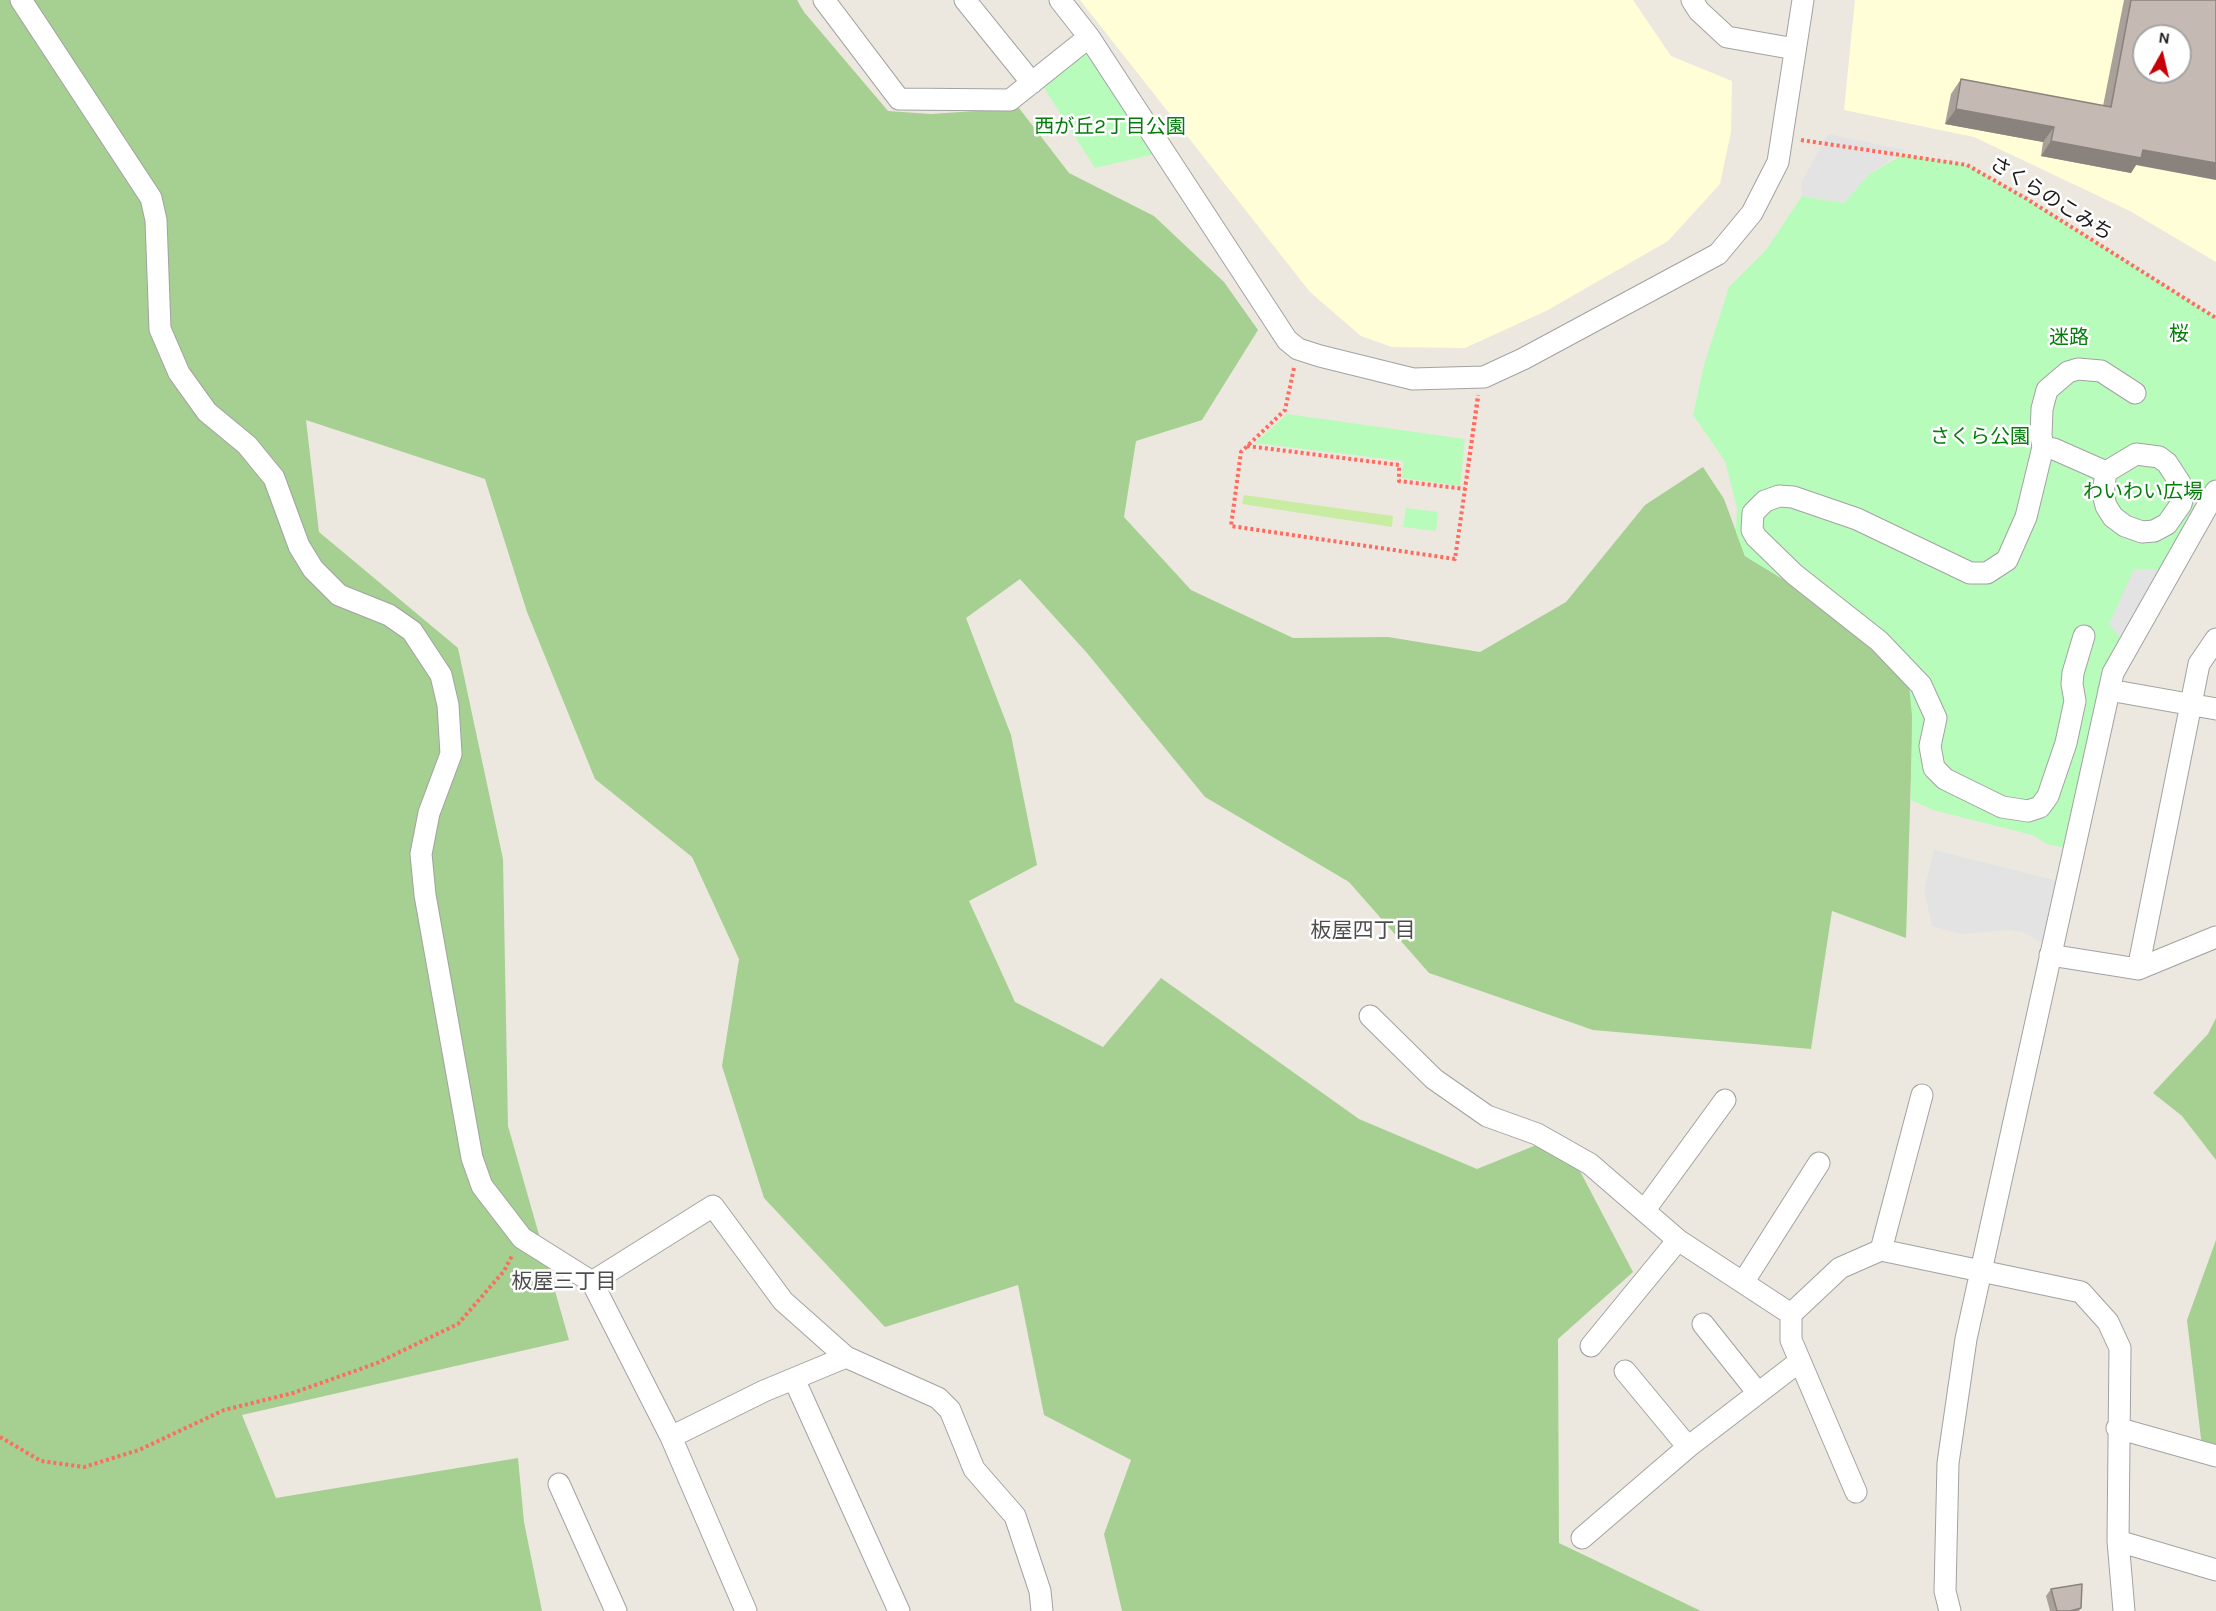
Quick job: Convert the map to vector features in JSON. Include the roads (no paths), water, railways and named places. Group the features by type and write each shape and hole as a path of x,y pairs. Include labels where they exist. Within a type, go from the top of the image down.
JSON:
{"street":[{"path":"21,0 152,198 156,220 160,329 179,373 207,412 247,445 274,478 299,546 313,569 339,595 388,615 412,631 441,675 448,705 451,754 429,813 421,854 425,895 472,1158 482,1186 522,1238 592,1282 671,1437 746,1611"},
{"path":"824,0 900,99 1010,100 1089,37"},
{"path":"965,0 1032,83"},
{"path":"1060,0 1089,37 1287,339 1298,349 1320,356 1413,379 1484,377 1523,359 1718,254 1752,213 1779,162 1803,0"},
{"path":"1692,0 1699,11 1727,37 1795,49"},
{"path":"2084,636 2073,673 2075,702 2066,743 2048,796 2040,807 2028,811 2002,807 1970,793 1938,773 1931,757 1934,710 1921,686 1879,641 1794,574 1756,537 1752,530 1753,513 1764,501 1779,496 1793,497 1867,524 1970,573 1987,573 2007,560 2026,517 2043,447 2042,409 2047,390 2068,372 2078,369 2101,371 2135,393"},
{"path":"2043,447 2054,449 2106,472"},
{"path":"1950,1611 1945,1591 1948,1463 1966,1339 2113,673 2216,491"},
{"path":"2138,969 2199,664 2216,639"},
{"path":"2109,690 2216,709"},
{"path":"2050,955 2138,969 2216,937"},
{"path":"1370,1016 1434,1078 1451,1091 1487,1116 1537,1134 1590,1164 1678,1240 1744,1281 1791,1314"},
{"path":"1881,1250 1922,1095"},
{"path":"1644,1211 1725,1100"},
{"path":"1744,1281 1819,1163"},
{"path":"592,1282 713,1206 783,1300 846,1357 938,1398 950,1410 974,1469 1015,1516 1040,1591 1042,1611"},
{"path":"1591,1346 1678,1240"},
{"path":"1857,1492 1791,1340 1791,1314 1840,1268 1881,1250 2081,1292 2108,1323 2120,1348 2117,1428 2120,1482 2118,1540 2124,1611"},
{"path":"1703,1324 1758,1393"},
{"path":"671,1437 764,1391 846,1357"},
{"path":"1582,1538 1688,1447 1800,1361"},
{"path":"1625,1371 1688,1447"},
{"path":"794,1379 898,1611"},
{"path":"2117,1428 2216,1456"},
{"path":"559,1484 616,1611"},
{"path":"2118,1540 2216,1570"}],"district":[{"name":"板屋四丁目","path":"1363,931"},
{"name":"板屋三丁目","path":"564,1282"}],"park label":[{"name":"西が丘2丁目公園","path":"1110,127"},
{"name":"桜","path":"2179,334"},
{"name":"迷路","path":"2069,338"},
{"name":"さくら公園","path":"1980,437"},
{"name":"わいわい広場","path":"2143,492"}]}
